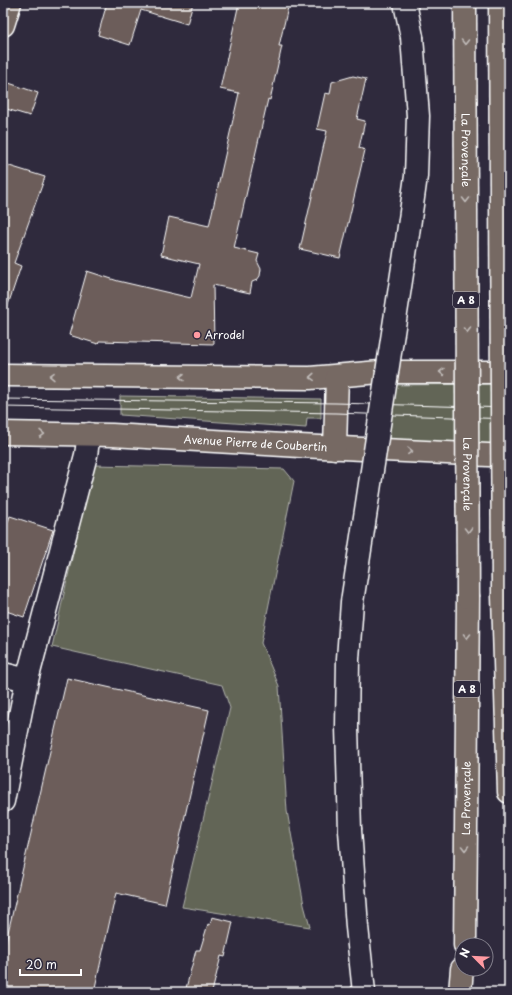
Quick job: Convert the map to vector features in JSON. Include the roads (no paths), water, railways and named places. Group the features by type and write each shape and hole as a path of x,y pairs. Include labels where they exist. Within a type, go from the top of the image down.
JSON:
{"main road":[{"path":"3,25 10,3"},
{"name":"La Provençale","path":"465,3 468,597 465,937"},
{"path":"501,3 503,596 509,792"},
{"path":"3,375 302,378 380,372 509,372"},
{"path":"335,448 337,376"},
{"name":"Avenue Pierre de Coubertin","path":"3,433 89,434 509,456"},
{"path":"460,992 461,977"},
{"path":"466,977 466,992"}],"street":[{"path":"364,992 357,927 350,830 347,727 348,659 352,602 416,176 418,116 412,36 405,3"},
{"path":"501,3 509,5"},
{"path":"3,801 26,680 86,455 89,434"},
{"path":"3,674 26,680"}],"tram line":[{"path":"3,399 336,403 509,408"},
{"path":"3,407 336,413 509,419"}],"place":[{"name":"Arrodel","path":"197,335"}]}
